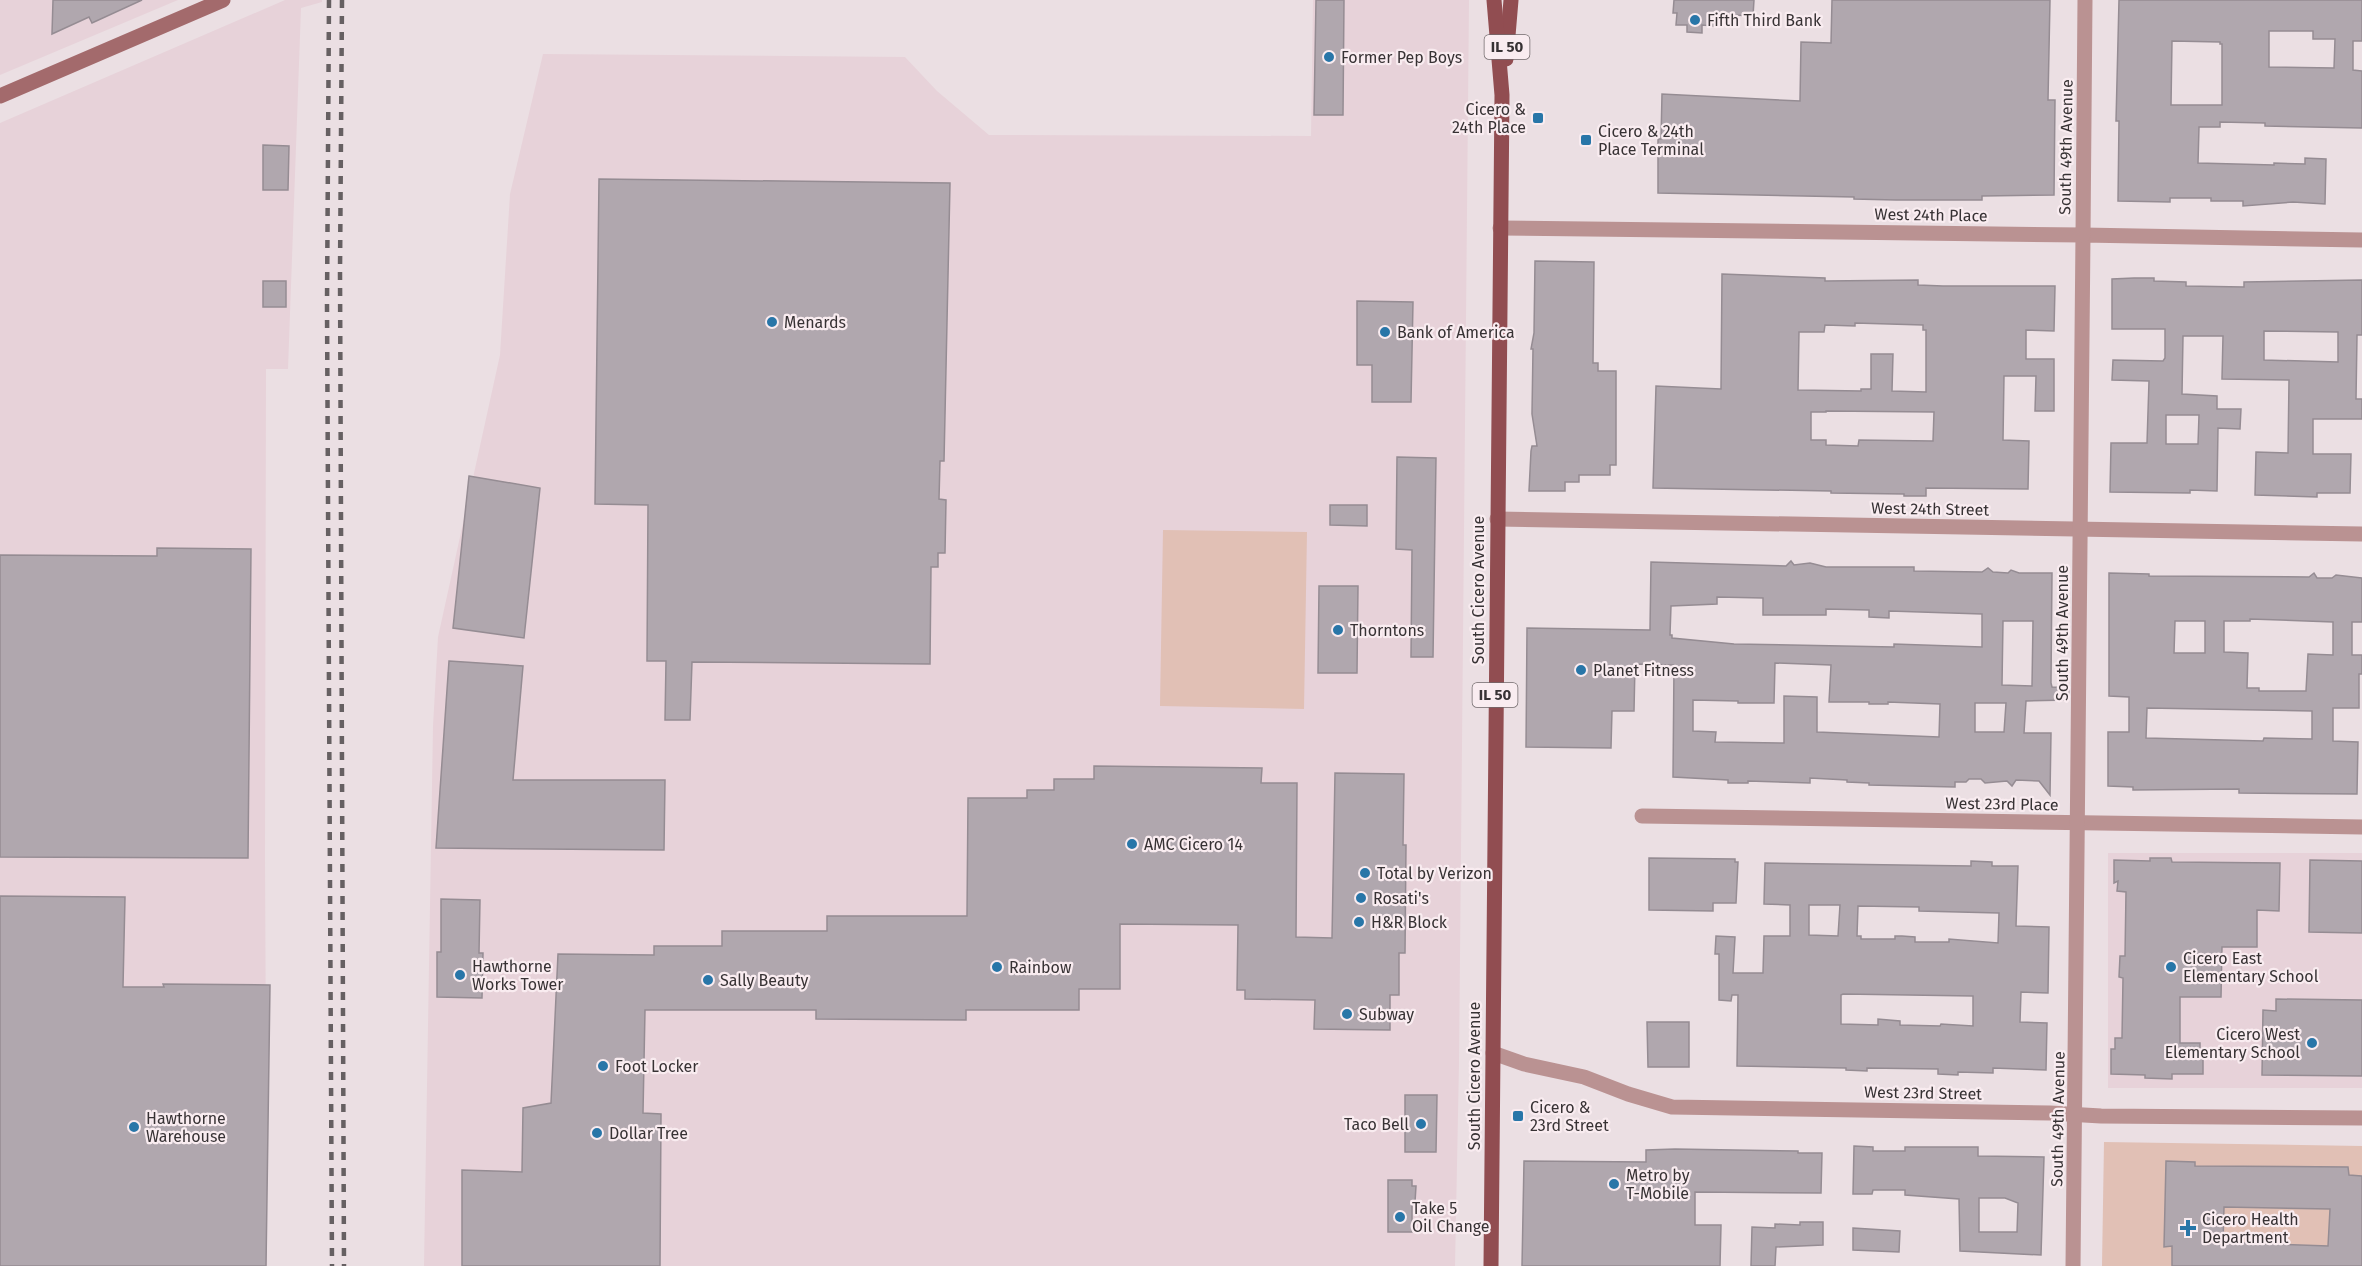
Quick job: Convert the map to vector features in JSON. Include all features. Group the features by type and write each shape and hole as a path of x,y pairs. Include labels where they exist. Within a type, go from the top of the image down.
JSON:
{"main road":[{"path":"0,96 223,0"},
{"name":"South Cicero Avenue","path":"1494,0 1502,95"},
{"name":"South Cicero Avenue","path":"1491,1266 1502,95 1511,0"}],"street":[{"name":"South 49th Avenue","path":"2073,1266 2079,823 2085,0"},
{"name":"West 24th Place","path":"1500,228 2362,240"},
{"name":"West 24th Street","path":"1497,519 2362,534"},
{"name":"West 23rd Place","path":"1642,816 2362,827"},
{"name":"West 23rd Street","path":"1492,1053 1524,1064 1584,1077 1672,1107 2362,1118"}],"shaded area":[{"path":"0,0 178,0 0,75"},
{"path":"285,0 322,0 322,2 301,8 288,369 266,369 267,1266 0,1266 0,123"},
{"path":"1313,0 1469,0 1455,1266 424,1266 433,726 438,637 500,355 510,194 543,54 905,57 937,91 989,135 1311,136"},
{"path":"1163,530 1307,532 1304,709 1160,706"},
{"path":"2108,853 2362,853 2362,1088 2108,1088"},
{"path":"2104,1142 2362,1146 2362,1266 2102,1266"}],"building":[{"path":"53,0 142,0 92,23 89,17 52,34"},
{"name":"Former Pep Boys","path":"1316,0 1344,0 1343,115 1314,115"},
{"name":"Fifth Third Bank","path":"1674,0 1754,0 1753,16 1713,14 1713,26 1702,25 1702,33 1687,32 1687,25 1676,25 1677,13 1673,13"},
{"path":"1832,0 2050,0 2048,100 2055,100 2054,195 1982,196 1982,200 1896,200 1658,193 1658,139 1661,139 1662,94 1800,101 1801,42 1831,43"},
{"path":"2119,0 2362,0 2362,41 2353,41 2353,70 2362,71 2362,128 2265,126 2265,123 2220,122 2220,127 2199,127 2198,163 2274,165 2274,163 2305,164 2305,158 2326,159 2325,204 2293,202 2243,206 2243,201 2211,201 2211,198 2170,198 2170,202 2118,201 2119,121 2116,121","holes":["2269,31 2313,31 2313,39 2335,39 2334,68 2269,67","2172,41 2220,42 2222,44 2222,105 2171,105"]},
{"path":"263,145 289,146 288,190 263,190"},
{"name":"Menards","path":"599,179 950,183 944,461 940,461 939,499 946,500 945,553 938,553 938,567 931,567 930,664 692,662 690,720 665,720 666,661 647,661 648,505 595,504"},
{"path":"1535,261 1594,262 1593,363 1598,363 1598,371 1616,371 1616,465 1610,465 1610,475 1579,475 1579,482 1565,482 1565,491 1529,491 1531,451 1532,446 1537,446 1532,414 1533,349 1531,349 1534,333"},
{"path":"1722,274 1825,278 1825,281 1918,280 1918,285 1943,286 2055,286 2054,331 2026,330 2026,359 2054,359 2054,411 2035,411 2036,376 2004,376 2003,440 2029,441 2028,489 1926,488 1926,496 1904,496 1904,494 1831,493 1831,491 1653,488 1656,386 1721,389","holes":["1855,323 1923,325 1923,330 1926,330 1926,392 1892,391 1893,354 1871,354 1871,389 1861,389 1861,391 1798,390 1799,332 1824,332 1825,325 1855,326","1811,412 1934,412 1933,441 1859,440 1858,446 1826,445 1826,440 1811,440"]},
{"path":"2154,278 2154,281 2186,282 2186,286 2244,287 2244,282 2362,280 2362,335 2357,335 2356,399 2362,399 2362,419 2313,419 2313,454 2351,454 2350,493 2317,493 2317,497 2255,495 2256,452 2288,453 2289,380 2222,379 2223,336 2183,336 2182,394 2217,396 2217,409 2241,409 2240,429 2218,428 2217,491 2110,492 2111,443 2147,443 2149,381 2112,380 2113,360 2163,361 2165,358 2165,329 2112,329 2112,279","holes":["2264,331 2338,332 2338,362 2264,360","2166,415 2199,415 2198,444 2166,444"]},
{"path":"263,281 286,281 286,307 263,307"},
{"name":"Bank of America","path":"1357,301 1413,302 1411,402 1372,402 1372,365 1357,365"},
{"name":"Thorntons","path":"1397,457 1436,458 1433,657 1411,657 1412,550 1396,549"},
{"path":"469,476 540,488 524,638 453,628"},
{"path":"1330,505 1367,505 1367,526 1330,525"},
{"path":"157,548 251,549 248,858 0,857 0,555 157,556"},
{"path":"1791,561 1794,565 1810,563 1826,567 1914,567 1914,571 1982,572 1988,568 1993,572 2008,573 2011,570 2019,573 2052,573 2051,683 2052,687 2069,688 2068,700 2026,701 2024,733 2051,733 2050,795 2039,781 2016,780 2012,786 2007,781 1985,783 1981,779 1969,779 1966,782 1955,782 1955,787 1869,785 1869,783 1847,782 1847,780 1810,778 1810,783 1748,781 1748,783 1728,783 1728,780 1673,777 1674,665 1635,664 1634,711 1612,711 1611,748 1526,747 1527,628 1650,630 1651,562 1786,566","holes":["1717,597 1763,598 1763,615 1826,615 1826,609 1869,610 1869,617 1889,618 1889,611 1982,614 1982,647 1894,644 1894,647 1734,644 1672,638 1670,635 1671,606 1717,604","2003,621 2033,621 2032,686 2002,685","1775,663 1831,665 1829,702 1940,704 1939,737 1817,732 1817,697 1784,696 1784,743 1715,742 1716,732 1693,731 1693,700 1774,703","1975,703 2006,703 2004,732 1975,732"]},
{"path":"2109,573 2149,574 2149,576 2309,577 2314,573 2317,578 2332,578 2336,575 2362,578 2362,622 2352,622 2352,655 2362,655 2362,674 2359,674 2359,708 2333,708 2333,741 2358,742 2357,794 2239,793 2239,789 2133,790 2133,787 2108,786 2108,732 2129,732 2129,697 2109,696","holes":["2250,619 2333,622 2333,655 2308,654 2306,691 2259,691 2259,688 2247,688 2248,653 2224,652 2224,621 2250,621","2175,621 2205,621 2205,653 2174,653","2147,708 2312,711 2312,739 2264,738 2263,741 2146,738"]},
{"name":"Thorntons","path":"1319,586 1358,586 1357,673 1318,673"},
{"path":"449,661 523,666 513,780 665,780 664,850 436,848"},
{"path":"1094,766 1262,768 1261,783 1297,783 1296,937 1332,938 1335,773 1404,774 1405,953 1399,953 1399,995 1390,995 1390,1030 1314,1029 1315,1000 1245,999 1245,990 1237,990 1238,925 1120,924 1120,989 1079,989 1079,1010 966,1010 966,1020 816,1019 816,1010 645,1010 643,1113 661,1114 660,1266 462,1266 462,1170 522,1172 523,1108 551,1103 558,954 654,955 654,946 722,946 722,931 827,931 827,916 967,916 968,798 1027,798 1027,790 1054,790 1054,779 1094,779"},
{"path":"1649,858 1735,859 1735,862 1738,862 1736,903 1713,903 1713,911 1649,910"},
{"name":"Cicero East Elementary School","path":"2150,858 2171,858 2172,862 2280,863 2279,911 2257,910 2257,947 2222,947 2221,997 2180,997 2180,1043 2200,1043 2200,1052 2203,1053 2203,1074 2172,1074 2172,1079 2111,1074 2111,1049 2115,1049 2115,1038 2122,1038 2123,978 2119,977 2120,956 2125,956 2126,892 2117,891 2118,881 2114,883 2114,860 2150,861"},
{"path":"2310,860 2362,861 2362,933 2309,932"},
{"path":"1971,861 1992,862 1992,866 2018,866 2016,926 2049,927 2048,993 2021,992 2020,1022 2047,1023 2046,1070 1993,1068 1993,1073 1958,1072 1958,1075 1938,1074 1938,1069 1867,1068 1867,1071 1846,1070 1846,1068 1737,1066 1738,995 1732,995 1731,1001 1719,1000 1719,954 1715,954 1716,936 1735,937 1733,973 1763,973 1764,936 1790,936 1790,905 1764,904 1765,863 1971,866","holes":["1809,905 1840,905 1838,936 1809,935","1858,906 1919,907 1919,911 1999,913 1998,943 1949,939 1949,942 1915,942 1915,937 1861,939 1861,936 1857,936","1841,995 1973,996 1973,1026 1900,1025 1900,1021 1878,1019 1878,1025 1841,1024"]},
{"name":"Hawthorne Warehouse","path":"0,896 125,897 123,987 164,987 163,984 270,985 266,1266 0,1266"},
{"path":"441,899 480,900 479,953 483,953 482,998 437,997 437,952 441,952"},
{"name":"Cicero West Elementary School","path":"2276,999 2362,1000 2362,1076 2262,1075 2263,1010 2276,1011"},
{"path":"1647,1022 1689,1022 1689,1067 1648,1067"},
{"name":"Taco Bell","path":"1405,1095 1437,1095 1436,1152 1405,1152"},
{"path":"1854,1146 1873,1147 1873,1151 1905,1151 1905,1147 1978,1147 1978,1156 2044,1157 2041,1255 1960,1251 1959,1199 1905,1195 1905,1190 1873,1190 1872,1194 1853,1194","holes":["1979,1198 2005,1198 2018,1203 2017,1232 1979,1232"]},
{"path":"1646,1150 1822,1153 1821,1193 1695,1192 1695,1225 1721,1225 1720,1266 1522,1266 1524,1161 1646,1162"},
{"path":"2166,1161 2195,1162 2195,1166 2348,1167 2349,1175 2362,1176 2362,1266 2172,1266 2172,1246 2164,1247","holes":["2224,1207 2330,1209 2328,1246 2223,1242"]},
{"name":"Take 5 Oil Change","path":"1388,1180 1412,1180 1412,1186 1416,1186 1415,1202 1412,1202 1412,1232 1388,1232"},
{"path":"1800,1222 1823,1222 1823,1245 1776,1247 1775,1266 1751,1266 1752,1227 1775,1228 1775,1224 1800,1225"},
{"path":"1853,1228 1900,1231 1899,1252 1853,1250"}],"railway":[{"path":"329,0 327,305 332,1266"},
{"path":"342,0 340,272 344,1266"}],"place":[{"name":"Fifth Third Bank","path":"1695,20"},
{"name":"Former Pep Boys","path":"1329,57"},
{"name":"Cicero & 24th Place","path":"1538,118"},
{"name":"Cicero & 24th Place Terminal","path":"1586,140"},
{"name":"Menards","path":"772,322"},
{"name":"Bank of America","path":"1385,332"},
{"name":"Thorntons","path":"1338,630"},
{"name":"Planet Fitness","path":"1581,670"},
{"name":"AMC Cicero 14","path":"1132,844"},
{"name":"Total by Verizon","path":"1365,873"},
{"name":"Rosati's","path":"1361,898"},
{"name":"H&R Block","path":"1359,922"},
{"name":"Rainbow","path":"997,967"},
{"name":"Cicero East Elementary School","path":"2171,967"},
{"name":"Hawthorne Works Tower","path":"460,975"},
{"name":"Sally Beauty","path":"708,980"},
{"name":"Subway","path":"1347,1014"},
{"name":"Cicero West Elementary School","path":"2312,1043"},
{"name":"Foot Locker","path":"603,1066"},
{"name":"Cicero & 23rd Street","path":"1518,1116"},
{"name":"Taco Bell","path":"1421,1124"},
{"name":"Hawthorne Warehouse","path":"134,1127"},
{"name":"Dollar Tree","path":"597,1133"},
{"name":"Metro by T-Mobile","path":"1614,1184"},
{"name":"Take 5 Oil Change","path":"1400,1217"},
{"name":"Cicero Health Department","path":"2188,1228"}]}
